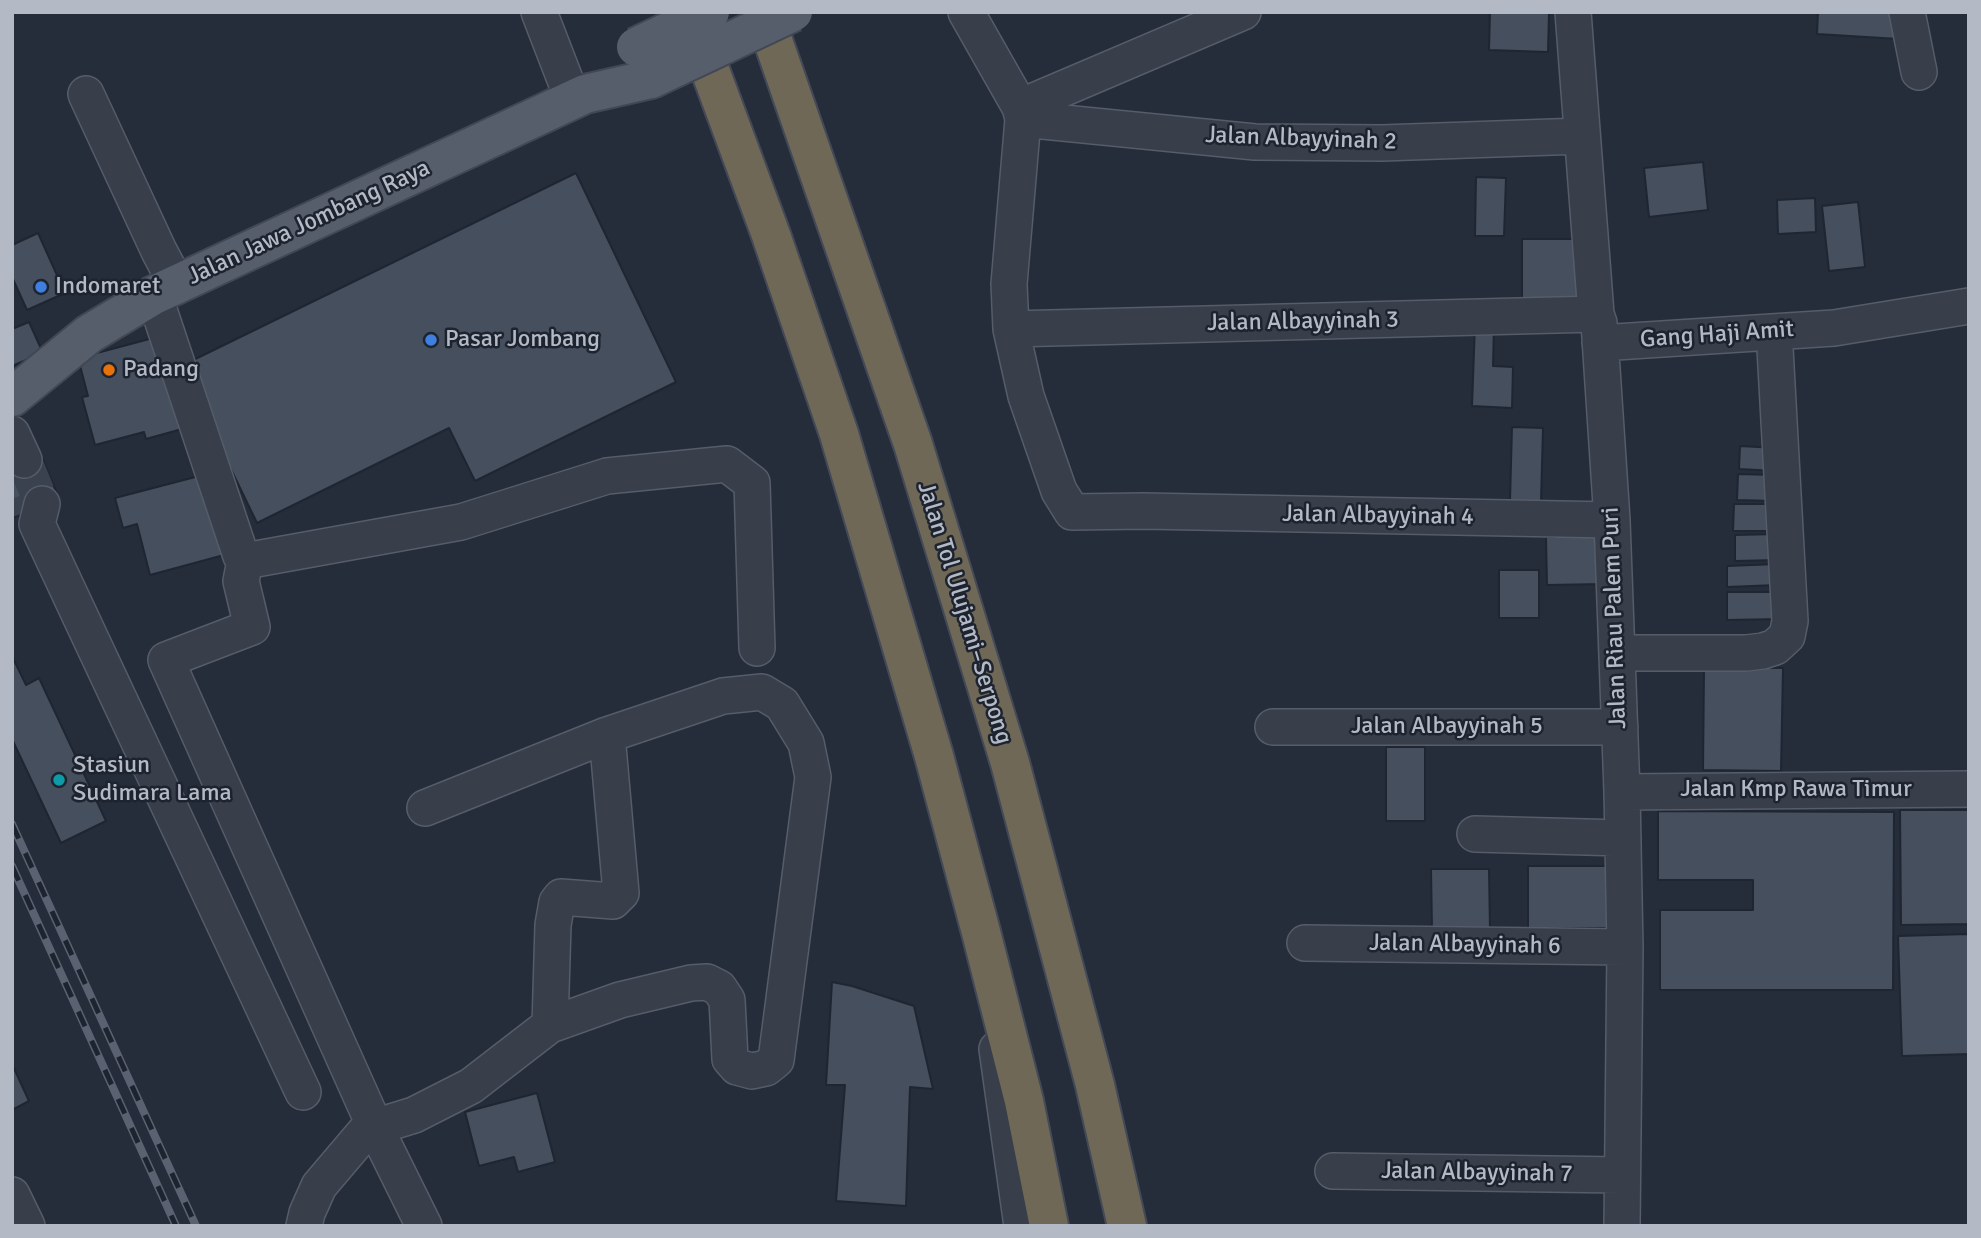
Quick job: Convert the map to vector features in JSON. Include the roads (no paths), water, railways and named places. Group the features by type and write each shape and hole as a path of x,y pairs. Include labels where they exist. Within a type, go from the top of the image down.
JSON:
{"highway":[{"path":"688,12 771,235 839,434 934,756 981,932 1024,1101 1049,1226"},
{"name":"Jalan Tol Ulujami–Serpong","path":"762,12 913,444 1010,763 1095,1085 1127,1226"}],"main road":[{"name":"Jalan Jawa Jombang Raya","path":"644,63 710,12"},
{"name":"Jalan Jawa Jombang Raya","path":"12,397 89,334 166,290 579,97 644,63 793,12"}],"street":[{"path":"539,12 579,97"},
{"path":"966,12 1021,113 1009,284 1011,329"},
{"path":"1021,113 1243,12"},
{"name":"Jalan Riau Palem Puri","path":"1573,12 1612,520 1625,947 1622,1226"},
{"path":"1907,12 1919,72"},
{"path":"86,94 159,251 166,290 241,556 245,561 241,581 252,627 166,660 375,1127 424,1226"},
{"name":"Jalan Albayyinah 2","path":"1021,113 1255,142 1382,143 1581,136"},
{"name":"Gang Haji Amit","path":"1598,327 1837,319 1969,306"},
{"name":"Jalan Albayyinah 3","path":"1011,329 1598,327"},
{"name":"Jalan Albayyinah 4","path":"1011,329 1026,396 1059,491 1072,512 1612,520"},
{"path":"1617,653 1746,653 1763,651 1775,646 1787,636 1790,621 1775,348"},
{"path":"245,561 461,522 607,476 727,464 752,483 757,648"},
{"path":"32,514 303,1092"},
{"path":"304,1226 319,1186 363,1133 414,1115 471,1086 550,1025 620,1000 691,983 707,982 719,988 727,1000 730,1059 737,1067 752,1071 766,1068 776,1060 813,776 806,743 782,704 762,692 723,696 607,735 425,808"},
{"name":"Jalan Albayyinah 5","path":"1273,727 1620,727"},
{"path":"550,1025 553,925 557,902 561,897 613,901 621,893 607,735"},
{"name":"Jalan Kmp Rawa Timur","path":"1622,792 1969,789"},
{"path":"1475,834 1623,838"},
{"path":"981,932 1022,1226"},
{"name":"Jalan Albayyinah 6","path":"1305,943 1625,947"},
{"name":"Jalan Albayyinah 7","path":"1333,1171 1622,1175"},
{"path":"12,1195 27,1226"}],"tunnel":[{"path":"24,460 42,504"},
{"path":"12,499 18,515"}],"railway":[{"path":"12,824 196,1226"},
{"path":"12,866 176,1226"}],"place":[{"name":"Indomaret","path":"41,287"},
{"name":"Pasar Jombang","path":"431,340"},
{"name":"Padang","path":"109,370"},
{"name":"Stasiun Sudimara Lama","path":"59,780"}]}
